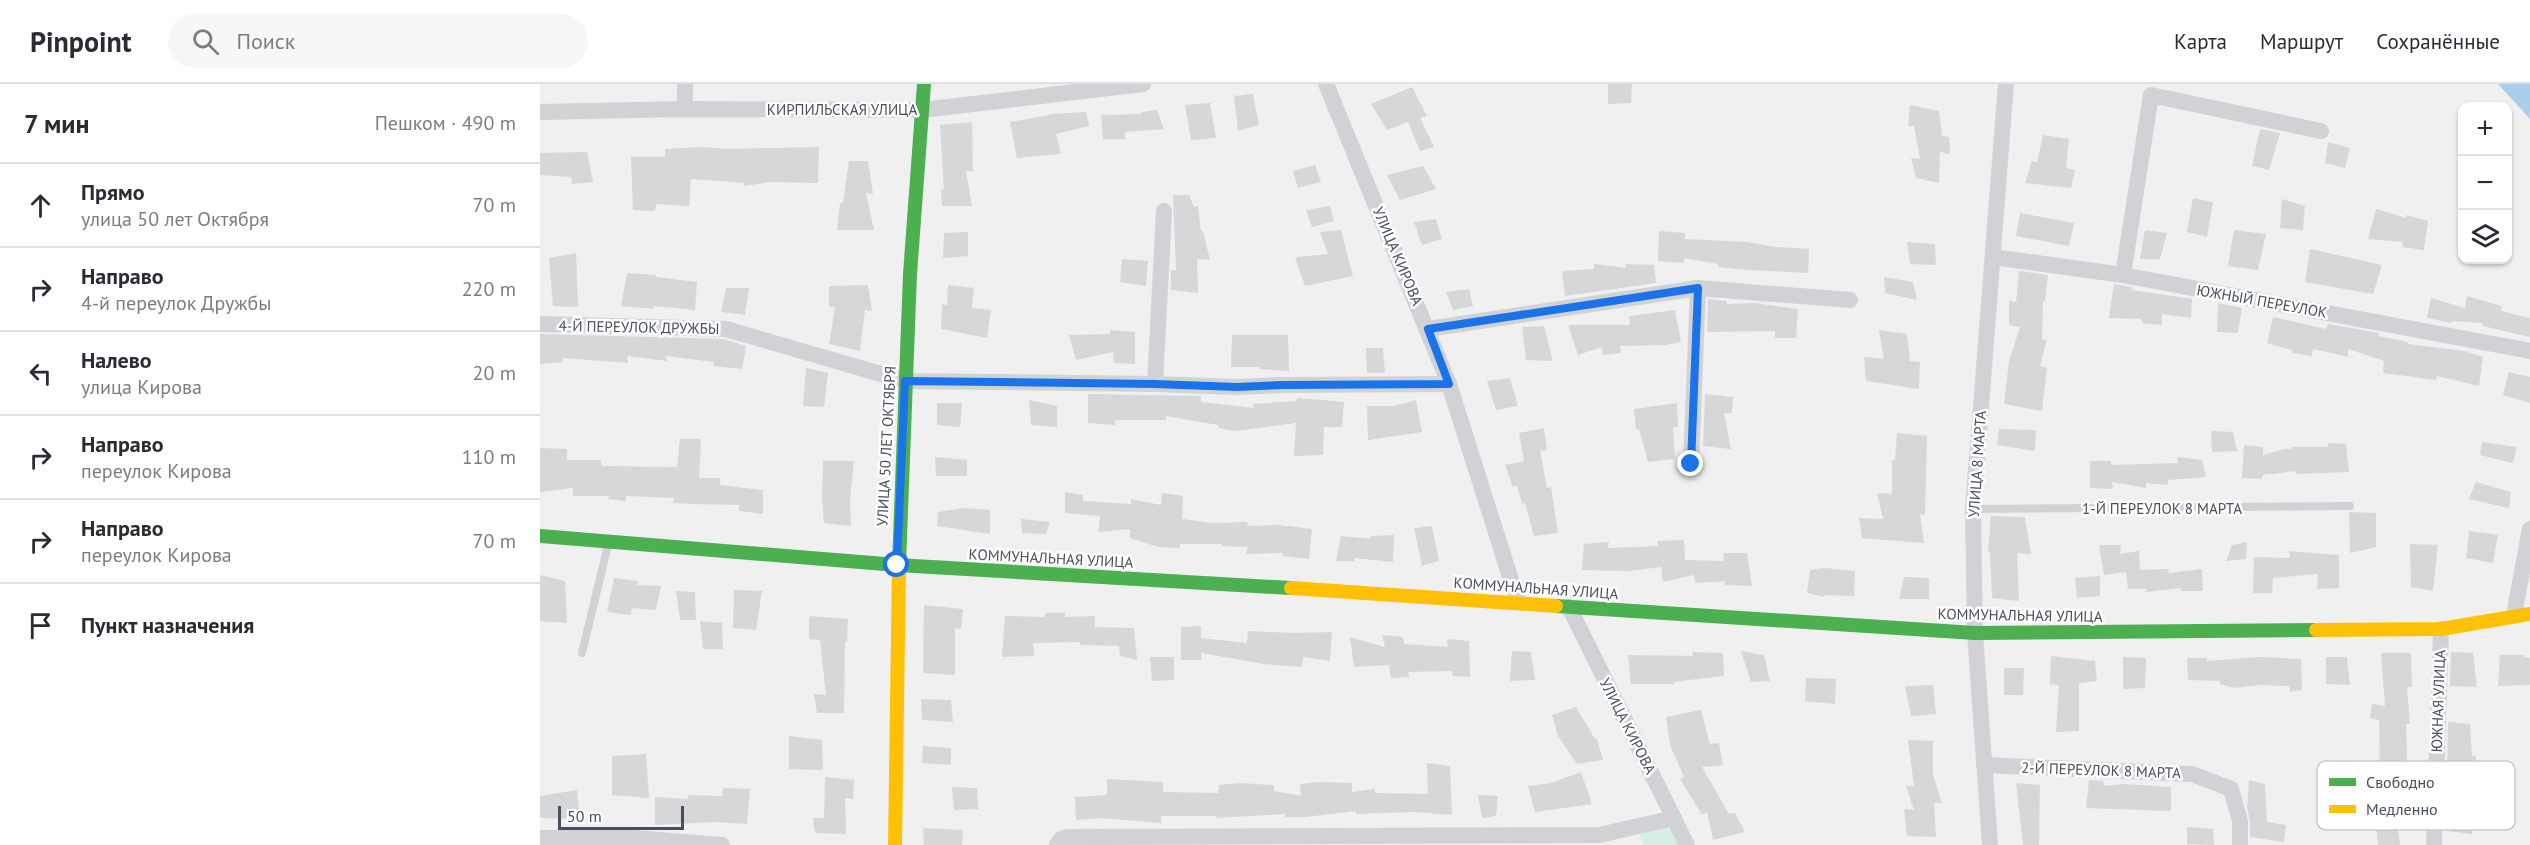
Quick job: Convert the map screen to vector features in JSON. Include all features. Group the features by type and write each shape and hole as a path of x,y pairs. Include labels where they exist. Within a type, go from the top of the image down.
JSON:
{"street":[{"path":"685,84 685,108"},
{"name":"УЛИЦА 50 ЛЕТ ОКТЯБРЯ","path":"895,845 897,565 905,381 924,84"},
{"name":"КИРПИЛЬСКАЯ УЛИЦА","path":"540,112 685,108 922,110 1143,84"},
{"name":"УЛИЦА КИРОВА","path":"1326,84 1449,384 1518,602"},
{"name":"УЛИЦА 8 МАРТА","path":"1990,845 1975,633 1973,509 2006,84"},
{"path":"2123,275 2151,95 2321,131"},
{"path":"1155,384 1164,211"},
{"name":"ЮЖНЫЙ ПЕРЕУЛОК","path":"1993,257 2123,275 2530,351"},
{"path":"1428,329 1698,288 1850,300"},
{"path":"1691,464 1698,288"},
{"name":"4-Й ПЕРЕУЛОК ДРУЖБЫ","path":"540,324 726,329 905,381 1237,387 1449,384"},
{"path":"2522,614 2530,529"},
{"name":"КОММУНАЛЬНАЯ УЛИЦА","path":"540,536 897,565 1518,602 1975,633 2441,629 2522,614"},
{"name":"УЛИЦА КИРОВА","path":"1569,607 1687,845"},
{"name":"ЮЖНАЯ УЛИЦА","path":"2437,761 2441,629"},
{"name":"2-Й ПЕРЕУЛОК 8 МАРТА","path":"1984,765 2192,774 2230,789 2240,821 2240,845"},
{"path":"1057,845 1061,839 1067,837 1599,835 1674,818"},
{"name":"ЮЖНАЯ УЛИЦА","path":"2434,830 2434,845"},
{"path":"540,838 634,838 722,845"}],"lane":[{"name":"1-Й ПЕРЕУЛОК 8 МАРТА","path":"1973,509 2350,506"},
{"path":"582,653 609,541"}],"green space":[{"path":"1663,825 1672,826 1682,845 1644,845 1639,835"}],"water":[{"path":"2498,84 2530,84 2530,119"}],"building":[{"path":"1608,84 1632,84 1631,103 1608,104"},
{"path":"1412,87 1427,116 1420,118 1434,147 1420,151 1408,122 1387,130 1371,104"},
{"path":"1253,94 1259,125 1238,131 1234,96"},
{"path":"1210,103 1216,138 1191,140 1185,105"},
{"path":"1910,105 1939,111 1942,136 1949,137 1950,154 1940,152 1939,183 1916,178 1911,158 1920,159 1914,126 1908,126"},
{"path":"1157,110 1164,129 1125,132 1125,139 1103,139 1101,115 1142,114 1141,112"},
{"path":"1086,112 1089,126 1056,134 1061,154 1017,158 1010,122 1054,114"},
{"path":"972,122 973,171 966,171 972,206 942,206 941,189 944,189 940,125"},
{"path":"2260,129 2280,133 2269,170 2252,166"},
{"path":"2043,135 2069,139 2066,168 2075,170 2071,188 2025,183 2032,161 2037,162"},
{"path":"2328,142 2350,148 2345,168 2325,163"},
{"path":"701,147 728,149 819,147 818,183 770,182 744,186 744,183 691,179 689,206 656,204 655,211 633,210 631,157 665,157 665,149"},
{"path":"587,152 593,182 572,184 571,177 540,175 540,153"},
{"path":"849,161 868,161 873,194 866,193 874,230 837,230"},
{"path":"1315,165 1321,182 1298,188 1293,171"},
{"path":"1423,166 1436,189 1400,200 1387,175"},
{"path":"1173,195 1189,195 1194,207 1198,206 1201,231 1203,231 1210,260 1197,259 1198,293 1171,290 1171,270 1176,270"},
{"path":"2193,198 2213,202 2207,237 2187,232"},
{"path":"2282,199 2305,206 2303,230 2280,228"},
{"path":"1330,206 1334,221 1312,227 1306,210"},
{"path":"2376,209 2406,218 2406,215 2428,221 2424,250 2402,247 2403,242 2368,239"},
{"path":"2020,213 2074,223 2069,246 2016,236"},
{"path":"1436,219 1442,239 1422,245 1414,222"},
{"path":"1341,230 1353,276 1305,286 1295,257 1328,254 1320,232"},
{"path":"2145,230 2167,233 2160,259 2140,259"},
{"path":"2234,230 2266,234 2258,270 2228,266"},
{"path":"1659,231 1685,233 1685,239 1747,242 1809,249 1808,273 1718,267 1718,264 1684,258 1684,263 1658,261"},
{"path":"968,232 968,256 943,258 944,233"},
{"path":"1907,242 1935,244 1936,265 1910,264"},
{"path":"2310,249 2382,265 2373,294 2305,282"},
{"path":"576,253 578,307 553,306 549,258"},
{"path":"1122,259 1148,261 1146,286 1120,282"},
{"path":"1594,264 1626,268 1626,264 1654,265 1656,283 1565,296 1562,271 1594,269"},
{"path":"2019,271 2048,275 2045,301 2043,301 2042,339 2047,340 2040,366 2047,368 2042,411 2004,404 2009,361 2020,327 2009,325 2009,301 2016,302"},
{"path":"627,273 697,282 695,310 621,306"},
{"path":"1884,277 1913,282 1917,300 1885,293"},
{"path":"2114,284 2132,287 2132,290 2192,299 2191,318 2162,314 2162,325 2142,323 2142,319 2109,318"},
{"path":"868,285 872,311 865,310 860,351 829,344 835,307 829,307 829,286"},
{"path":"948,285 974,288 972,308 991,310 987,338 941,329 942,304 947,305"},
{"path":"726,288 749,288 745,315 721,312"},
{"path":"1469,289 1473,306 1453,310 1446,292"},
{"path":"2467,296 2502,306 2501,311 2530,318 2530,337 2483,326 2483,323 2452,321 2452,323 2427,318 2431,298 2465,308"},
{"path":"1708,299 1727,301 1727,304 1754,303 1798,309 1796,338 1775,338 1775,331 1707,332"},
{"path":"2218,303 2242,308 2238,333 2217,332"},
{"path":"1675,310 1681,342 1666,345 1620,346 1621,353 1603,355 1602,347 1578,355 1568,325 1630,325 1629,316"},
{"path":"2273,317 2326,329 2328,324 2379,333 2379,336 2408,342 2408,344 2464,351 2483,357 2479,386 2437,376 2436,380 2383,373 2384,361 2348,349 2348,357 2313,349 2312,356 2292,353 2292,350 2267,343"},
{"path":"1544,326 1553,361 1526,360 1522,327"},
{"path":"1110,330 1135,332 1135,364 1114,363 1113,352 1076,360 1069,335 1110,334"},
{"path":"1879,330 1907,334 1910,361 1920,362 1919,389 1866,381 1864,357 1884,359"},
{"path":"540,334 724,339 746,346 742,369 713,366 714,362 666,356 667,361 627,356 628,363 563,358 563,362 540,364"},
{"path":"1232,335 1288,335 1289,371 1260,369 1260,367 1231,367"},
{"path":"1366,348 1383,348 1385,373 1367,373"},
{"path":"806,368 828,373 824,407 803,406"},
{"path":"2509,372 2530,377 2530,403 2503,395"},
{"path":"1510,378 1518,406 1496,410 1487,381"},
{"path":"1088,394 1201,396 1201,402 1254,408 1253,404 1297,401 1297,398 1344,402 1342,427 1324,427 1323,455 1294,456 1296,423 1236,431 1219,428 1218,425 1166,416 1166,420 1115,420 1115,425 1088,423"},
{"path":"1705,394 1733,397 1732,413 1724,413 1731,449 1703,446"},
{"path":"1029,400 1057,406 1057,427 1031,425"},
{"path":"1416,400 1422,432 1368,440 1367,406 1394,406"},
{"path":"937,403 962,403 960,427 937,425"},
{"path":"1677,403 1678,427 1673,427 1675,459 1648,462 1639,429 1636,430 1634,409"},
{"path":"1544,428 1547,450 1540,451 1547,488 1551,487 1558,533 1534,536 1525,503 1522,504 1517,486 1513,487 1505,465 1524,461 1519,433"},
{"path":"1999,429 2036,430 2035,451 1997,445"},
{"path":"2211,431 2233,432 2237,451 2212,452"},
{"path":"1897,433 1927,436 1925,515 1920,514 1924,543 1862,538 1859,518 1883,519 1877,493 1892,494 1892,460 1895,460"},
{"path":"680,439 701,439 699,478 720,478 720,485 763,490 763,514 739,511 739,505 673,503 674,498 626,496 626,501 608,499 609,496 573,496 573,488 540,492 540,448 567,449 567,460 601,460 601,466 677,467"},
{"path":"2482,442 2517,447 2513,463 2480,455"},
{"path":"2328,443 2346,444 2349,472 2296,474 2295,471 2263,475 2262,479 2242,478 2244,445 2263,447 2263,455 2291,449 2291,447 2328,447"},
{"path":"935,457 967,460 967,476 936,476"},
{"path":"2177,457 2202,460 2206,477 2168,480 2168,485 2146,483 2146,488 2112,482 2113,489 2090,488 2090,461 2111,461 2111,465 2178,463"},
{"path":"823,461 854,461 850,500 851,526 824,523"},
{"path":"2476,482 2511,492 2509,508 2469,499"},
{"path":"1065,492 1083,495 1083,501 1131,504 1131,499 1161,505 1162,493 1183,496 1182,519 1213,523 1248,522 1247,526 1279,525 1312,529 1309,559 1283,556 1283,553 1246,554 1248,547 1222,546 1222,544 1180,544 1180,548 1158,547 1130,538 1130,529 1098,532 1100,516 1065,513"},
{"path":"965,508 990,510 990,534 937,526 938,512"},
{"path":"2349,512 2376,513 2376,547 2350,553"},
{"path":"1991,516 2025,517 2031,554 2017,553 2019,601 1992,598 1990,552 1988,552"},
{"path":"1021,519 1050,522 1046,534 1022,533"},
{"path":"1432,526 1439,561 1422,566 1414,528"},
{"path":"2469,531 2498,535 2493,563 2466,558"},
{"path":"1394,535 1393,562 1354,558 1354,561 1336,561 1341,536 1370,539 1370,536"},
{"path":"1684,540 1685,560 1724,561 1723,553 1747,553 1752,586 1725,585 1725,581 1695,583 1694,575 1663,582 1661,567 1630,571 1582,570 1584,544 1609,542 1608,548 1658,546 1657,541"},
{"path":"2247,542 2246,559 2226,561 2232,545"},
{"path":"2410,544 2438,545 2433,591 2411,587"},
{"path":"2099,545 2121,545 2120,554 2139,551 2140,570 2169,569 2168,573 2202,569 2203,591 2181,591 2181,588 2146,592 2146,589 2128,589 2126,572 2104,575"},
{"path":"2289,551 2339,555 2339,588 2317,589 2318,574 2273,578 2272,593 2253,593 2254,557 2290,558"},
{"path":"1825,568 1855,571 1854,596 1824,595 1824,597 1807,593 1810,570"},
{"path":"540,575 565,581 567,623 540,621"},
{"path":"2100,576 2100,596 2077,598 2075,578"},
{"path":"1904,577 1929,578 1929,599 1899,599"},
{"path":"614,578 638,581 637,585 661,586 656,610 632,608 631,615 607,612"},
{"path":"734,590 762,591 756,630 733,628"},
{"path":"676,591 695,592 696,620 680,620"},
{"path":"924,605 963,609 961,629 955,628 955,675 923,673"},
{"path":"1045,613 1065,613 1065,617 1095,616 1095,627 1134,628 1137,660 1120,656 1119,646 1080,645 1080,642 1033,643 1034,656 1002,657 1005,616 1045,617"},
{"path":"809,616 848,619 847,641 845,641 844,713 817,713 814,694 826,695 820,640 809,639"},
{"path":"700,621 722,623 723,649 703,649"},
{"path":"1201,626 1201,638 1247,643 1248,631 1332,632 1330,661 1303,657 1302,667 1264,664 1201,653 1202,660 1181,660 1181,627"},
{"path":"1382,635 1403,637 1404,644 1448,647 1447,639 1469,641 1470,677 1453,676 1452,671 1408,672 1409,677 1391,678 1389,665 1354,667 1350,637 1385,647"},
{"path":"1512,651 1531,652 1535,680 1510,681"},
{"path":"1741,651 1764,655 1770,681 1751,682"},
{"path":"1692,652 1723,653 1724,676 1673,682 1674,684 1631,684 1628,655 1693,656"},
{"path":"2451,652 2473,653 2477,687 2450,686"},
{"path":"2381,653 2411,653 2412,687 2407,687 2410,724 2406,724 2407,761 2380,761 2379,720 2370,718 2372,704 2385,706"},
{"path":"2500,655 2524,655 2530,658 2530,685 2498,686"},
{"path":"2051,656 2095,661 2097,681 2079,683 2079,731 2056,732 2059,685 2050,684"},
{"path":"1150,657 1174,657 1174,680 1152,681"},
{"path":"2123,657 2146,658 2145,688 2123,689"},
{"path":"2261,657 2301,659 2302,690 2290,692 2289,686 2258,685 2234,688 2220,684 2220,681 2188,680 2187,658 2207,658 2207,661"},
{"path":"2326,657 2347,657 2350,685 2326,684"},
{"path":"2004,668 2024,668 2023,695 2004,695"},
{"path":"1806,678 1836,679 1835,704 1805,701"},
{"path":"1933,685 1936,714 1911,716 1905,686"},
{"path":"921,699 951,700 953,722 922,720"},
{"path":"1576,707 1597,739 1603,760 1577,764 1558,736 1552,715"},
{"path":"1701,710 1710,744 1719,743 1723,765 1702,767 1729,814 1735,813 1745,832 1713,840 1707,812 1702,815 1680,779 1684,777 1670,745 1666,717"},
{"path":"2448,722 2470,724 2472,756 2476,756 2475,761 2447,761"},
{"path":"789,736 822,740 823,770 789,769"},
{"path":"1908,740 1933,741 1933,775 1942,803 1934,803 1936,837 1907,836 1904,809 1914,810 1906,786 1914,786"},
{"path":"923,746 951,748 951,765 922,763"},
{"path":"646,754 649,798 612,795 612,756"},
{"path":"1427,763 1450,766 1452,815 1416,812 1356,814 1356,811 1306,817 1285,817 1285,814 1216,818 1217,816 1161,816 1161,823 1103,818 1076,820 1075,797 1107,795 1107,779 1163,782 1163,792 1218,793 1219,785 1240,783 1274,785 1274,791 1301,796 1300,784 1318,782 1352,783 1352,792 1375,789 1375,793 1428,794"},
{"path":"1581,772 1592,804 1535,812 1528,786 1551,783"},
{"path":"825,777 854,780 853,799 845,798 846,834 815,833 813,818 824,818"},
{"path":"2089,780 2103,781 2104,786 2123,784 2171,787 2171,811 2086,808"},
{"path":"2249,780 2265,784 2267,822 2286,825 2284,842 2250,837 2247,807"},
{"path":"2016,783 2040,785 2039,845 2023,845"},
{"path":"952,787 977,788 978,809 954,810"},
{"path":"723,788 750,789 747,824 715,822 655,825 655,797 688,799 688,795 722,796"},
{"path":"577,790 580,819 540,818 540,796"},
{"path":"1478,795 1498,796 1496,816 1482,818"},
{"path":"2187,827 2213,829 2214,845 2187,844"},
{"path":"923,828 963,830 962,845 924,845"},
{"path":"2376,830 2398,830 2400,845 2378,845"},
{"path":"2472,830 2472,834 2446,831"}],"traffic: fast":[{"path":"899,564 910,274 924,84"},
{"path":"540,536 897,565 1291,588"},
{"path":"1556,606 1975,633 2316,630"}],"traffic: slow":[{"path":"895,845 899,564"},
{"path":"1291,588 1556,606"},
{"path":"2316,630 2441,629 2530,614"}],"route":[{"path":"897,565 905,381 1237,387 1449,384 1428,329 1698,288 1691,464"}]}
